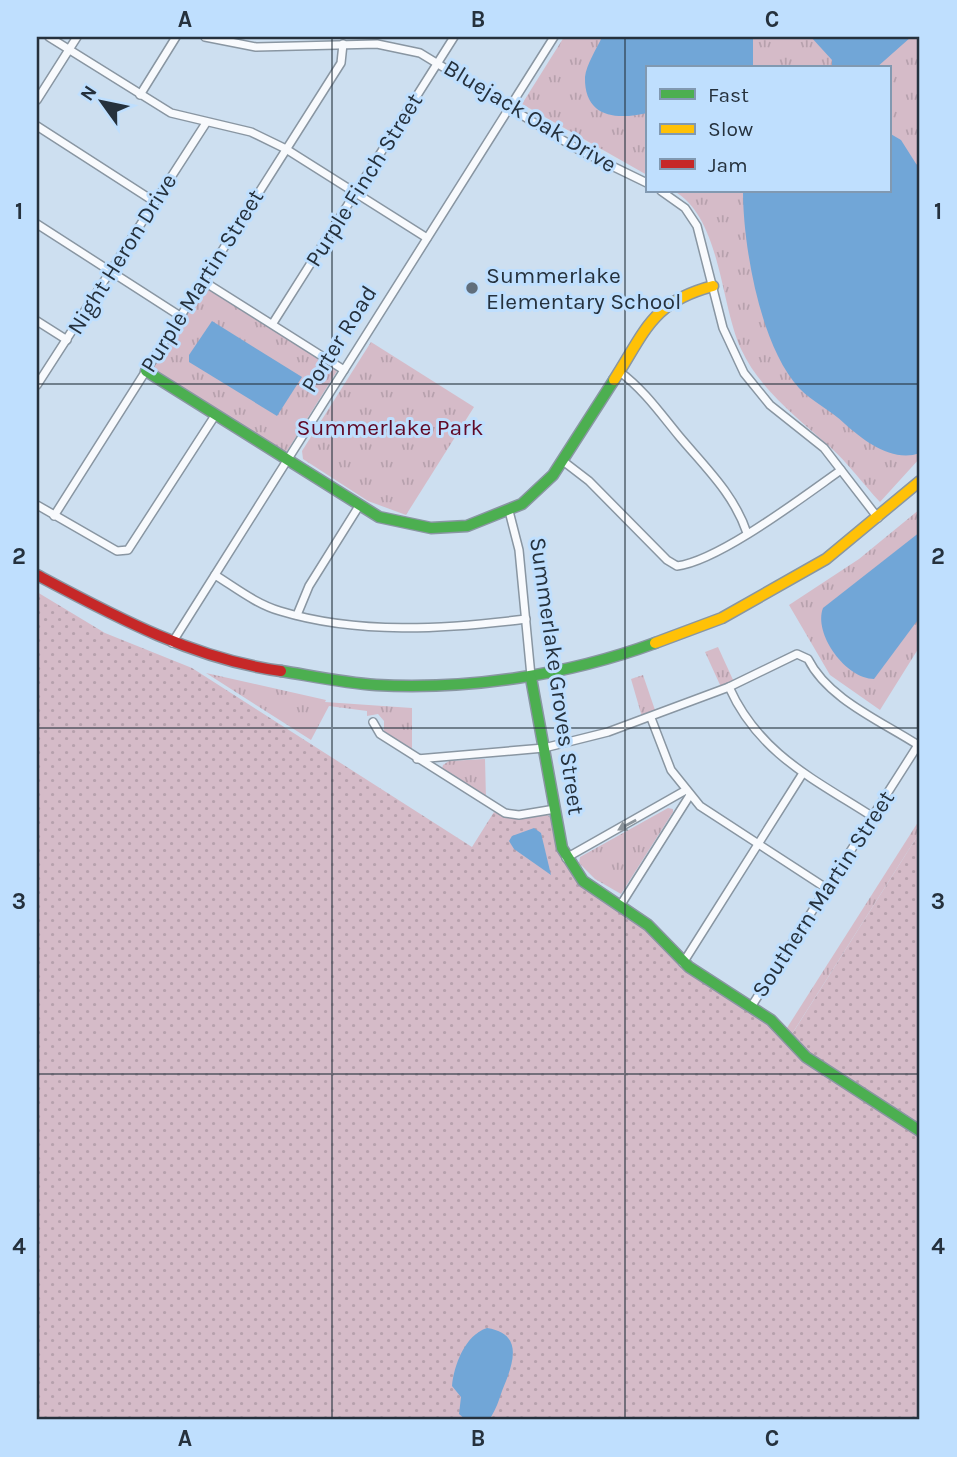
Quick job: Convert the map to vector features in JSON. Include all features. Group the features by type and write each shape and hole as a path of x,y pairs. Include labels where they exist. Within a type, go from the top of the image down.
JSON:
{"street":[{"path":"49,37 140,95 182,117 251,132 286,149 427,238"},
{"path":"37,100 77,37"},
{"path":"140,95 176,37"},
{"name":"Bluejack Oak Drive","path":"205,37 256,47 343,44 402,48 439,62 579,150 646,183"},
{"name":"Purple Finch Street","path":"273,323 454,37"},
{"name":"Porter Road","path":"172,642 554,37"},
{"name":"Purple Martin Street","path":"54,516 341,63 343,44"},
{"name":"Night Heron Drive","path":"37,385 206,123"},
{"path":"37,126 155,202"},
{"path":"662,192 685,208 697,226 723,328 744,373 771,405 824,449 879,519"},
{"path":"37,224 180,316"},
{"path":"203,281 344,370"},
{"path":"146,371 359,506 393,522 431,528 467,526 509,511 537,492 562,461 659,310 683,294 713,286"},
{"path":"37,321 67,340"},
{"path":"620,372 643,391 718,479 737,509 747,533"},
{"path":"37,505 117,551 128,550 216,414"},
{"path":"562,461 589,481 677,566 692,563 747,533 841,470"},
{"path":"37,575 111,617 172,642 274,671 381,685 474,686 531,678 608,662 659,645 722,618 807,570 879,519 920,481"},
{"path":"298,615 309,586 359,506"},
{"name":"Summerlake Groves Street","path":"509,511 519,550 531,678 566,858 583,881 653,929 682,962 771,1020 806,1057 920,1131"},
{"path":"215,575 258,602 298,615 358,624 426,628 526,619"},
{"path":"417,759 544,748 651,718 729,687 792,656 806,656 834,692 919,742"},
{"path":"729,687 740,711 759,737 803,773 873,817"},
{"path":"651,718 665,758 688,792 709,813 827,888"},
{"path":"373,722 380,734 505,813 519,815 555,809"},
{"name":"Southern Martin Street","path":"751,1007 919,742"},
{"path":"682,962 803,773"},
{"path":"566,858 688,792"},
{"path":"620,906 688,792"}],"green space":[{"path":"564,37 920,37 920,458 880,502 837,453 769,390 749,364 734,330 710,241 690,204 675,192 890,192 890,66 646,66 646,174 522,104"},
{"path":"207,287 337,371 287,451 282,451 154,369 154,364 202,288"},
{"name":"Summerlake Park","path":"371,342 474,407 406,515 368,501 303,459 302,451"},
{"path":"920,509 920,646 880,710 830,675 789,605 859,559"},
{"path":"37,592 105,633 192,668 472,847 494,812 514,819 547,814 551,818 562,859 581,884 628,916 765,1021 787,1042 920,832 920,1420 37,1420"},
{"path":"718,647 734,682 721,687 705,652"},
{"path":"206,673 326,700 325,702 412,708 412,751 384,733 384,721 378,714 367,716 367,711 329,706 311,740"},
{"path":"643,675 656,713 642,717 631,679"},
{"path":"485,759 486,799 442,769 449,761"},
{"path":"668,808 673,809 673,812 621,894 595,879 579,863 580,857"},
{"path":"920,819 920,832 790,1037 785,1031"}],"water":[{"path":"602,37 753,37 753,66 646,66 646,113 636,115 614,115 596,108 586,91 585,77"},
{"path":"811,37 911,37 878,66 832,66 832,60"},
{"path":"890,134 901,140 920,170 920,453 900,455 879,449 804,393 785,370 764,321 756,294 743,192 890,192"},
{"path":"212,321 302,377 277,416 189,362 189,355"},
{"path":"920,532 920,617 874,679 863,677 843,663 827,642 821,619 823,608"},
{"path":"534,828 541,833 551,875 514,849 509,841 512,836"},
{"path":"487,1328 499,1331 507,1337 512,1344 512,1362 491,1417 486,1420 466,1420 459,1414 461,1397 452,1386 453,1378 458,1360 467,1344"}],"traffic: fast":[{"path":"146,371 379,517 431,528 467,526 522,504 553,475 614,380"},
{"path":"281,671 364,684 447,685 553,672 655,643"},
{"path":"531,678 562,848 583,881 648,925 689,967 771,1020 806,1057 920,1131"}],"traffic: slow":[{"path":"614,380 643,333 663,310 676,300 713,286"},
{"path":"655,643 722,618 826,559 920,481"}],"traffic: jam":[{"path":"37,575 95,606 185,646 217,657 281,671"}],"place":[{"name":"Summerlake Elementary School","path":"472,288"}]}
